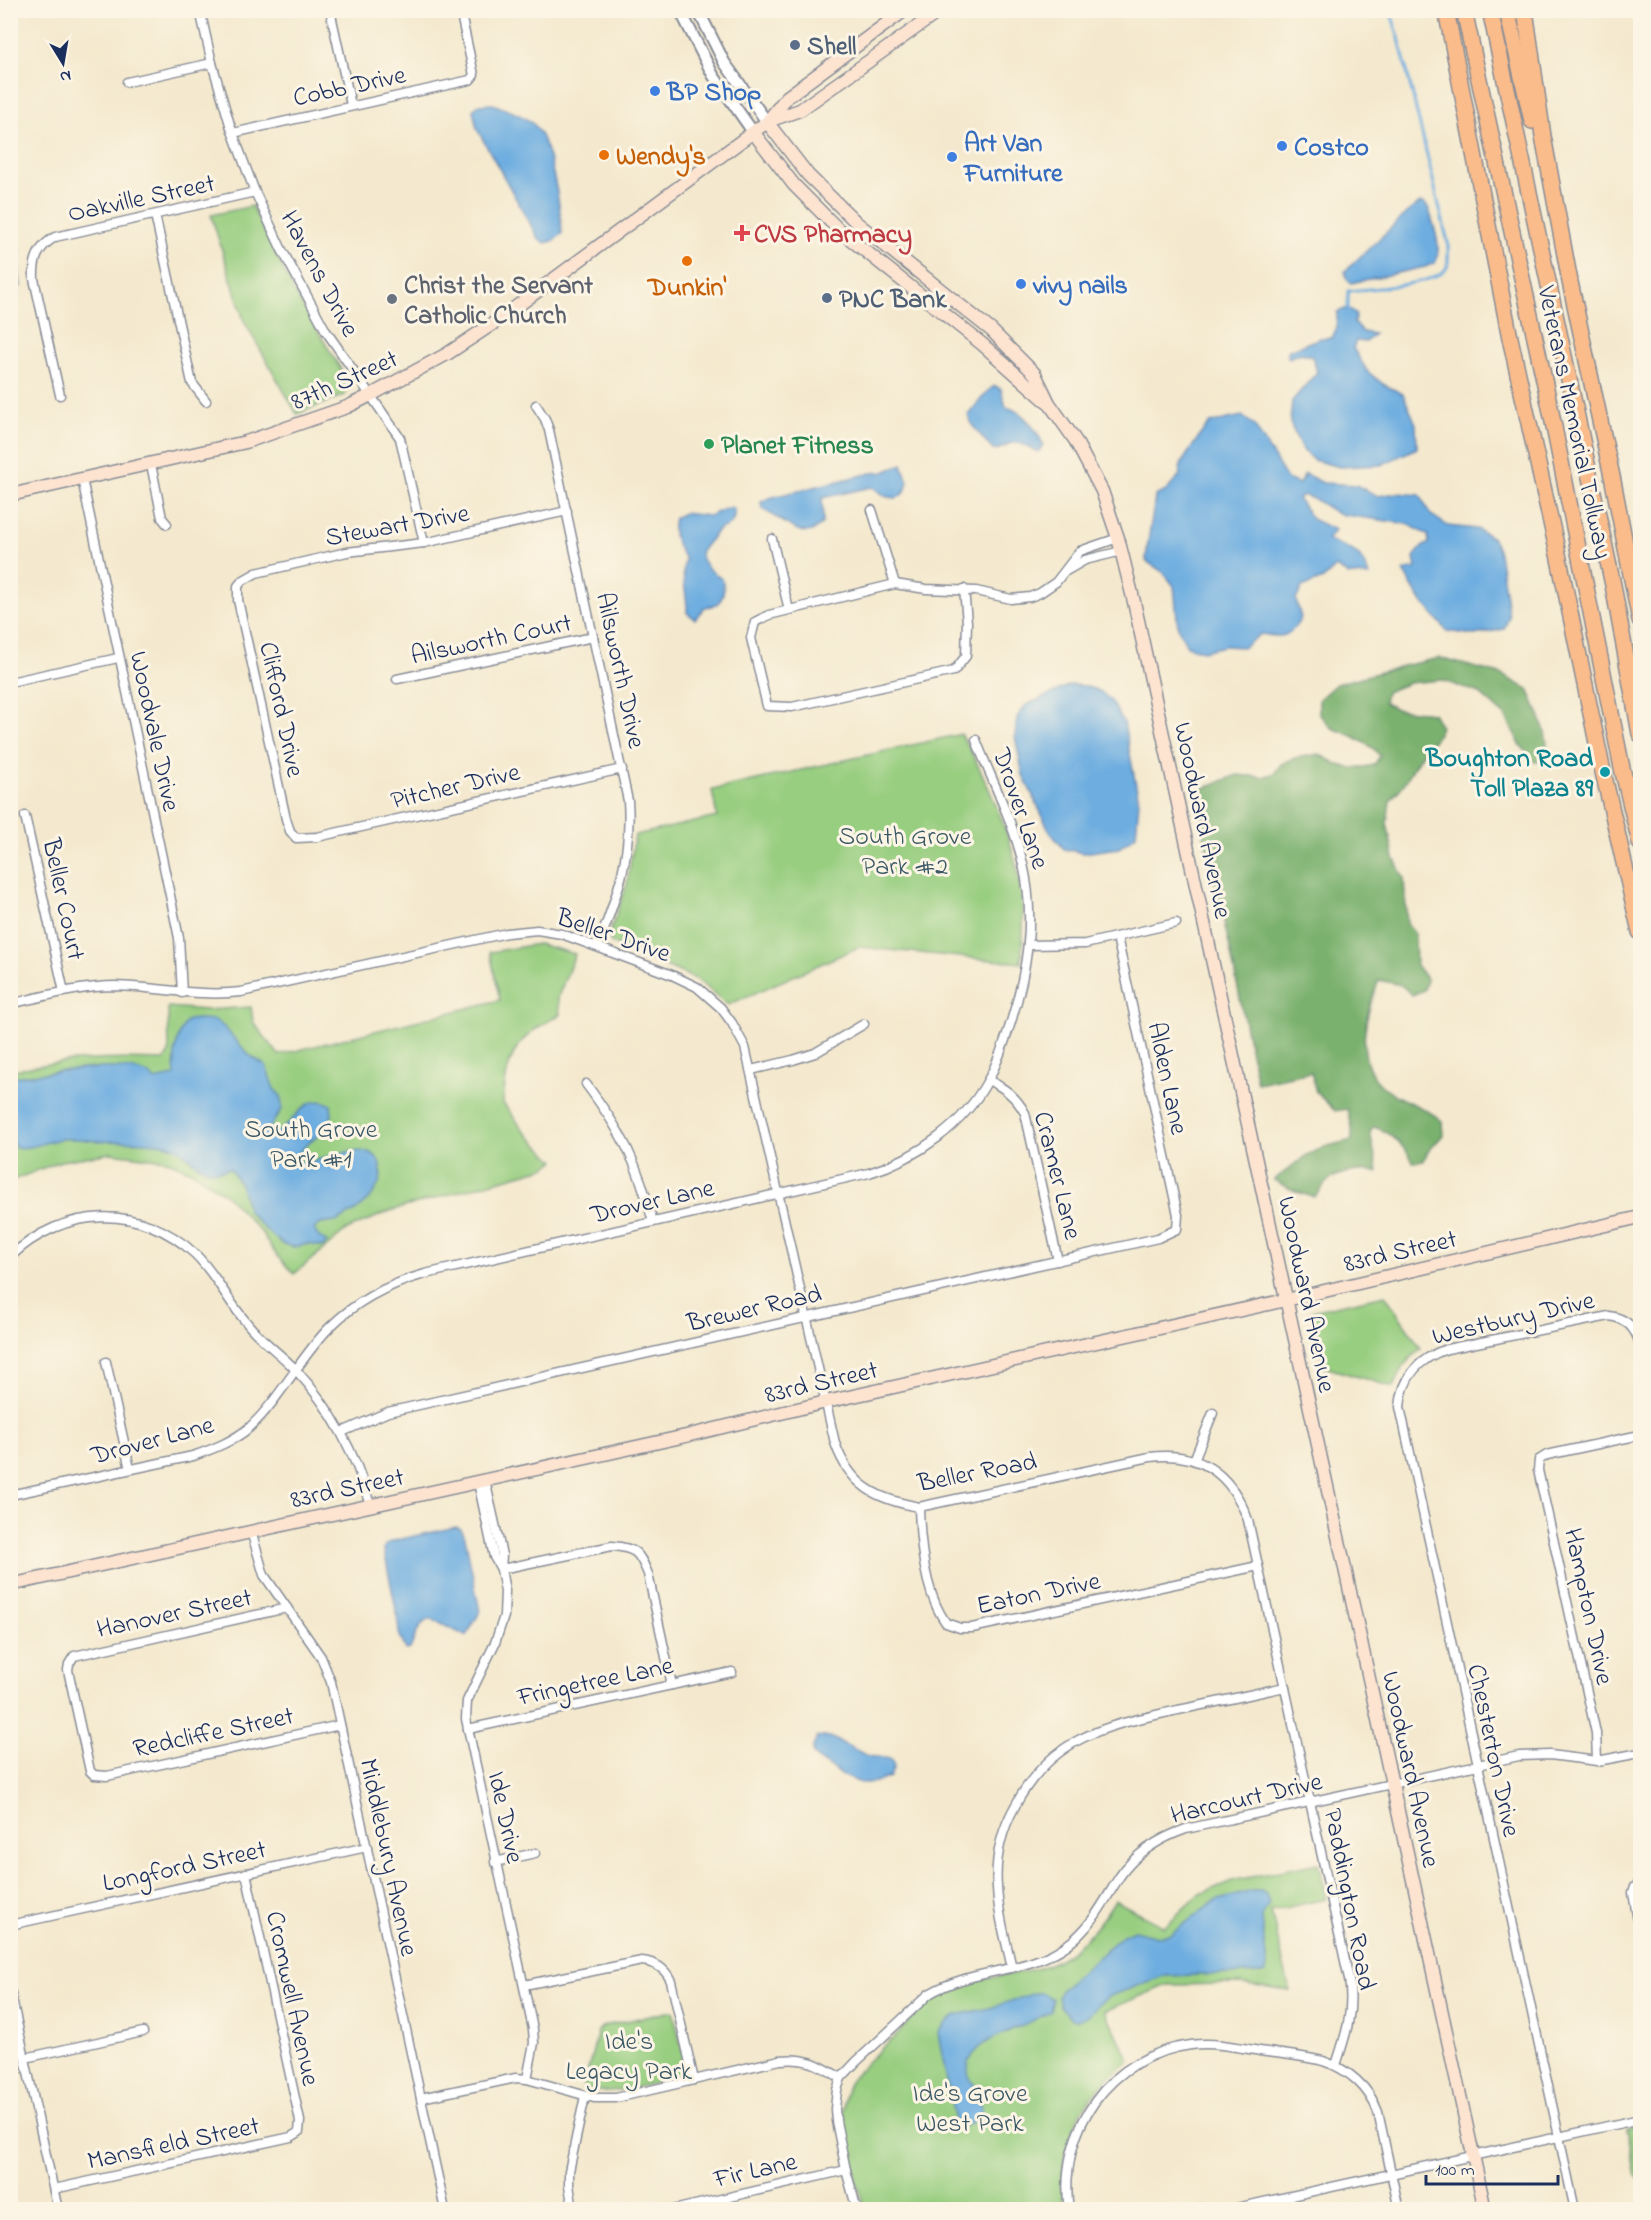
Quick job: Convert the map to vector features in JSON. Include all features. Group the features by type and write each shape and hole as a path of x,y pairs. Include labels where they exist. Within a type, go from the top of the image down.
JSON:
{"highway":[{"path":"1435,10 1472,145"},
{"path":"1446,10 1510,338 1603,772 1641,932"},
{"name":"Veterans Memorial Tollway","path":"1464,10 1551,412 1622,768 1641,843"},
{"name":"Veterans Memorial Tollway","path":"1490,10 1613,585 1641,734"},
{"path":"1507,10 1560,252 1570,282"},
{"path":"1525,10 1543,136 1570,282 1641,621"}],"main road":[{"path":"767,122 787,97 906,10"},
{"path":"767,122 800,111 942,10"},
{"name":"87th Street","path":"10,495 246,442 347,407 447,354 497,321 767,122"},
{"name":"Woodward Avenue","path":"767,122 808,175 857,224 950,296 1017,354 1035,374 1049,403 1087,460 1102,491 1120,544 1485,2210"},
{"name":"Woodward Avenue","path":"753,132 794,185 839,230 982,344 1049,403"},
{"name":"83rd Street","path":"10,1585 1286,1300 1641,1217"}],"street":[{"name":"Havens Drive","path":"200,10 212,63 233,133 255,192 303,291 342,356 371,395 402,444 424,543"},
{"path":"330,10 351,105"},
{"name":"Cobb Drive","path":"233,133 351,105 465,82 473,78 459,10"},
{"name":"Woodward Avenue","path":"680,10 713,75 753,132"},
{"name":"Woodward Avenue","path":"698,10 724,62 767,122"},
{"path":"127,82 212,63"},
{"name":"Oakville Street","path":"60,395 34,279 34,266 44,243 55,237 255,192"},
{"path":"155,215 192,383 206,401"},
{"name":"Ailsworth Drive","path":"536,405 549,430 622,770 629,818 627,852 621,882 598,946"},
{"path":"151,464 162,518 167,524"},
{"name":"Woodvale Drive","path":"82,479 179,938 182,993"},
{"path":"872,510 895,584"},
{"name":"Stewart Drive","path":"238,586 247,576 256,573 347,552 424,543 567,511"},
{"path":"772,539 789,610"},
{"path":"964,590 967,622 966,656 954,671 792,707 767,706 751,638 755,622 769,615 895,584 926,589 964,590 1020,599 1040,593 1056,582 1080,551 1120,544"},
{"name":"Clifford Drive","path":"238,586 238,600 285,819 296,838"},
{"name":"Ailsworth Court","path":"397,680 593,637"},
{"path":"10,682 118,658"},
{"name":"Drover Lane","path":"10,1495 193,1456 236,1437 250,1426 266,1408 330,1326 357,1304 388,1286 425,1274 869,1173 898,1162 918,1151 955,1122 988,1080 1015,1007 1029,945 1029,913 1023,865 976,740"},
{"name":"Pitcher Drive","path":"296,838 317,837 622,770"},
{"name":"Beller Court","path":"25,816 64,992"},
{"path":"1029,945 1071,945 1176,923"},
{"name":"Beller Drive","path":"10,1004 99,987 117,986 210,994 255,990 519,931 553,932 598,946 697,987 721,1008 745,1047 826,1402"},
{"name":"Alden Lane","path":"1117,937 1178,1215 1177,1229"},
{"path":"751,1070 815,1053 864,1024"},
{"name":"Cramer Lane","path":"988,1080 1002,1086 1017,1100 1025,1113 1058,1261"},
{"path":"586,1084 613,1120 631,1153 641,1178 653,1222"},
{"path":"10,1257 45,1231 76,1220 93,1217 117,1217 152,1226 179,1240 206,1266 246,1323 296,1369 324,1404 342,1432 357,1465 370,1505"},
{"name":"Brewer Road","path":"342,1432 388,1412 1158,1238 1177,1229"},
{"name":"Westbury Drive","path":"1410,1373 1430,1356 1447,1349 1599,1317 1618,1317 1630,1323 1641,1345"},
{"path":"106,1362 130,1469"},
{"name":"Chesterton Drive","path":"1410,1373 1400,1400 1401,1418 1575,2210"},
{"name":"Beller Road","path":"826,1402 838,1454 853,1477 873,1494 896,1503 919,1507 1150,1457 1169,1456 1194,1460"},
{"path":"1194,1460 1213,1413"},
{"name":"Hampton Drive","path":"1597,1761 1596,1733 1538,1470 1539,1461 1547,1455 1641,1435"},
{"name":"Paddington Road","path":"1194,1460 1207,1464 1228,1484 1239,1499 1248,1520 1351,1995 1348,2032 1336,2065"},
{"name":"Ide Drive","path":"482,1481 494,1557 501,1569 506,1591 504,1616 495,1643 466,1701 465,1708 495,1862 524,1985 534,2043 527,2079"},
{"name":"Eaton Drive","path":"919,1507 921,1541 934,1604 946,1623 965,1629 1258,1566"},
{"name":"Middlebury Avenue","path":"251,1531 264,1575 321,1657 331,1682 445,2210"},
{"path":"501,1569 612,1546 629,1547 641,1556 648,1574 672,1685"},
{"name":"Hanover Street","path":"94,1775 89,1767 68,1670 71,1659 78,1654 287,1608"},
{"name":"Fringetree Lane","path":"468,1729 732,1672"},
{"path":"1012,1968 998,1903 996,1879 998,1853 1009,1817 1023,1790 1037,1773 1069,1745 1104,1728 1285,1687"},
{"name":"Redcliffe Street","path":"94,1775 106,1776 340,1725"},
{"name":"Harcourt Drive","path":"841,2078 929,1994 944,1985 1043,1959 1060,1950 1077,1937 1095,1918 1122,1874 1139,1855 1164,1838 1186,1829 1535,1754 1597,1761 1641,1753"},
{"name":"Longford Street","path":"10,1925 367,1847"},
{"path":"495,1862 535,1853"},
{"name":"Cromwell Avenue","path":"246,1873 300,2121 299,2132"},
{"path":"1638,1884 1633,1899 1641,1932"},
{"path":"524,1985 642,1961 652,1962 662,1968 671,1981 694,2080"},
{"path":"10,1990 58,2210"},
{"path":"25,2058 143,2032"},
{"path":"1069,2210 1067,2175 1070,2153 1091,2105 1116,2078 1139,2062 1161,2052 1193,2045 1221,2045 1316,2059 1336,2065 1361,2084 1372,2098 1378,2112 1399,2210"},
{"path":"421,2098 493,2082 527,2079 585,2096 616,2098 780,2060 798,2058 812,2062 841,2078 835,2109 846,2170 857,2210"},
{"path":"573,2210 569,2171 585,2096"},
{"path":"1227,2210 1641,2119"},
{"name":"Mansfield Street","path":"54,2189 291,2137 299,2132"},
{"name":"Fir Lane","path":"673,2210 846,2170"}],"green space":[{"path":"252,206 295,293 351,386 345,395 297,414 244,321 211,215"},
{"path":"1439,658 1500,674 1528,689 1543,725 1547,752 1544,761 1534,762 1520,744 1505,716 1479,693 1441,680 1409,683 1386,692 1384,702 1396,709 1433,713 1441,727 1404,784 1390,801 1387,823 1394,858 1404,878 1407,924 1415,934 1416,965 1427,980 1424,990 1412,995 1401,985 1379,980 1369,1010 1364,1042 1371,1071 1379,1083 1393,1094 1425,1109 1442,1121 1443,1135 1427,1153 1424,1161 1413,1162 1396,1141 1374,1127 1370,1132 1378,1171 1358,1171 1339,1175 1326,1183 1315,1197 1309,1196 1274,1180 1307,1155 1324,1147 1352,1140 1352,1127 1347,1109 1335,1111 1316,1092 1311,1072 1257,1083 1229,944 1194,792 1237,775 1263,777 1275,773 1281,764 1295,758 1319,754 1345,767 1358,768 1374,765 1380,756 1373,748 1353,736 1332,728 1319,714 1319,699 1336,684"},
{"name":"South Grove Park #2","path":"961,734 992,796 1014,858 1022,897 1021,963 859,947 728,1005 696,979 611,943 609,934 627,884 635,835 717,817 712,790"},
{"name":"South Grove Park #1","path":"538,944 575,954 558,997 560,1015 533,1031 516,1049 507,1072 503,1103 525,1132 555,1161 544,1168 390,1211 347,1230 294,1274 277,1256 261,1232 227,1196 195,1173 166,1160 111,1153 61,1161 11,1181 10,1071 87,1060 164,1060 169,1053 168,1007 206,1010 251,1007 253,1022 279,1055 500,1000 490,952"},
{"path":"1385,1295 1421,1348 1403,1366 1393,1387 1324,1367 1312,1311"},
{"name":"Ide's Grove West Park","path":"1318,1863 1326,1899 1271,1911 1290,1991 1239,1984 1167,1985 1105,2011 1130,2061 1097,2091 1074,2126 1063,2165 1064,2209 865,2209 847,2145 843,2110 845,2095 850,2082 859,2071 933,2000 958,1986 1038,1968 1062,1958 1092,1932 1115,1900 1164,1927 1198,1895 1232,1881"},
{"name":"Ide's Legacy Park","path":"673,2011 685,2061 685,2069 681,2075 630,2089 595,2091 583,2089 598,2031 603,2026"},
{"path":"1640,2125 1640,2179 1636,2175 1627,2128"}],"water":[{"path":"493,104 531,122 544,142 557,192 562,234 553,241 545,243 538,238 477,129 473,110 478,105"},
{"path":"1420,203 1425,204 1429,209 1435,229 1438,250 1435,263 1351,283 1346,278 1345,271"},
{"path":"18,248 20,251 17,263 21,286 11,291 11,249"},
{"path":"1348,308 1356,315 1354,323 1363,332 1374,334 1366,342 1356,341 1353,348 1367,371 1383,384 1403,394 1416,424 1417,448 1381,465 1340,467 1313,460 1301,448 1290,423 1292,401 1317,372 1312,356 1301,353 1288,358 1287,351 1320,338 1332,338 1337,327 1337,312"},
{"path":"994,386 1001,389 1006,407 1018,412 1037,432 1043,444 1039,452 1014,442 1001,449 993,450 972,425 968,415"},
{"path":"1242,416 1254,425 1287,479 1299,484 1305,474 1323,483 1356,485 1378,496 1396,493 1420,495 1430,514 1448,526 1477,529 1493,538 1499,553 1509,617 1504,629 1474,635 1447,631 1419,598 1403,571 1416,568 1414,557 1422,547 1429,543 1428,535 1408,524 1338,514 1316,500 1302,495 1298,499 1312,519 1335,530 1327,540 1359,556 1369,576 1349,575 1336,567 1323,579 1302,587 1296,600 1301,618 1293,630 1285,635 1261,634 1244,647 1224,646 1203,651 1187,646 1178,628 1174,586 1163,572 1146,561 1155,496 1166,491 1179,477 1181,464 1210,423"},
{"path":"902,464 908,482 905,492 897,498 887,497 872,487 822,498 823,522 808,532 787,525 762,508 761,502 769,498 871,473 884,472"},
{"path":"730,507 734,510 731,523 719,529 700,552 705,564 722,579 724,590 717,605 705,607 695,619 687,613 683,573 685,559 674,535 674,518 684,513 709,516"},
{"path":"1070,685 1086,686 1101,692 1111,701 1124,723 1139,801 1136,835 1119,848 1083,853 1064,849 1050,832 1023,775 1015,736 1017,717 1026,705"},
{"path":"188,1020 215,1020 249,1055 266,1066 274,1089 281,1096 282,1109 270,1127 272,1131 276,1133 283,1129 307,1105 322,1102 331,1105 332,1116 317,1137 298,1154 299,1160 303,1163 311,1162 360,1151 371,1153 378,1160 381,1176 370,1197 346,1217 322,1224 314,1229 318,1236 327,1242 323,1247 309,1244 293,1247 283,1244 248,1211 241,1186 230,1168 219,1171 202,1168 176,1148 168,1145 66,1139 22,1148 16,1147 11,1141 11,1077 110,1068 130,1069 145,1073 154,1080 175,1076 175,1054 181,1031"},
{"path":"456,1527 461,1529 465,1537 480,1612 466,1636 431,1619 427,1620 418,1631 410,1649 406,1650 399,1633 385,1545"},
{"path":"817,1737 830,1737 868,1756 891,1759 894,1766 890,1777 866,1783 848,1778 813,1755"},
{"path":"1252,1891 1261,1891 1266,1894 1269,1904 1262,1918 1266,1973 1163,1976 1108,1997 1089,2015 1079,2020 1072,2019 1060,2006 1058,1997 1061,1990 1123,1935 1134,1930 1157,1936 1171,1934 1215,1901"},
{"path":"1035,1993 1042,1993 1053,1999 1050,2011 1002,2034 979,2048 971,2057 968,2072 979,2094 982,2112 975,2121 960,2128 954,2117 938,2033 956,2015 990,2008"}],"waterway":[{"path":"1348,311 1348,291 1417,282 1441,273 1448,265 1448,243 1399,38 1390,10"}],"place":[{"name":"Shell","path":"795,45"},
{"name":"BP Shop","path":"655,91"},
{"name":"Costco","path":"1282,146"},
{"name":"Wendy's","path":"604,155"},
{"name":"Art Van Furniture","path":"952,157"},
{"name":"CVS Pharmacy","path":"742,233"},
{"name":"Dunkin'","path":"687,261"},
{"name":"vivy nails","path":"1021,284"},
{"name":"PNC Bank","path":"827,298"},
{"name":"Christ the Servant Catholic Church","path":"392,299"},
{"name":"Planet Fitness","path":"709,444"},
{"name":"Boughton Road Toll Plaza 89","path":"1605,772"}]}
